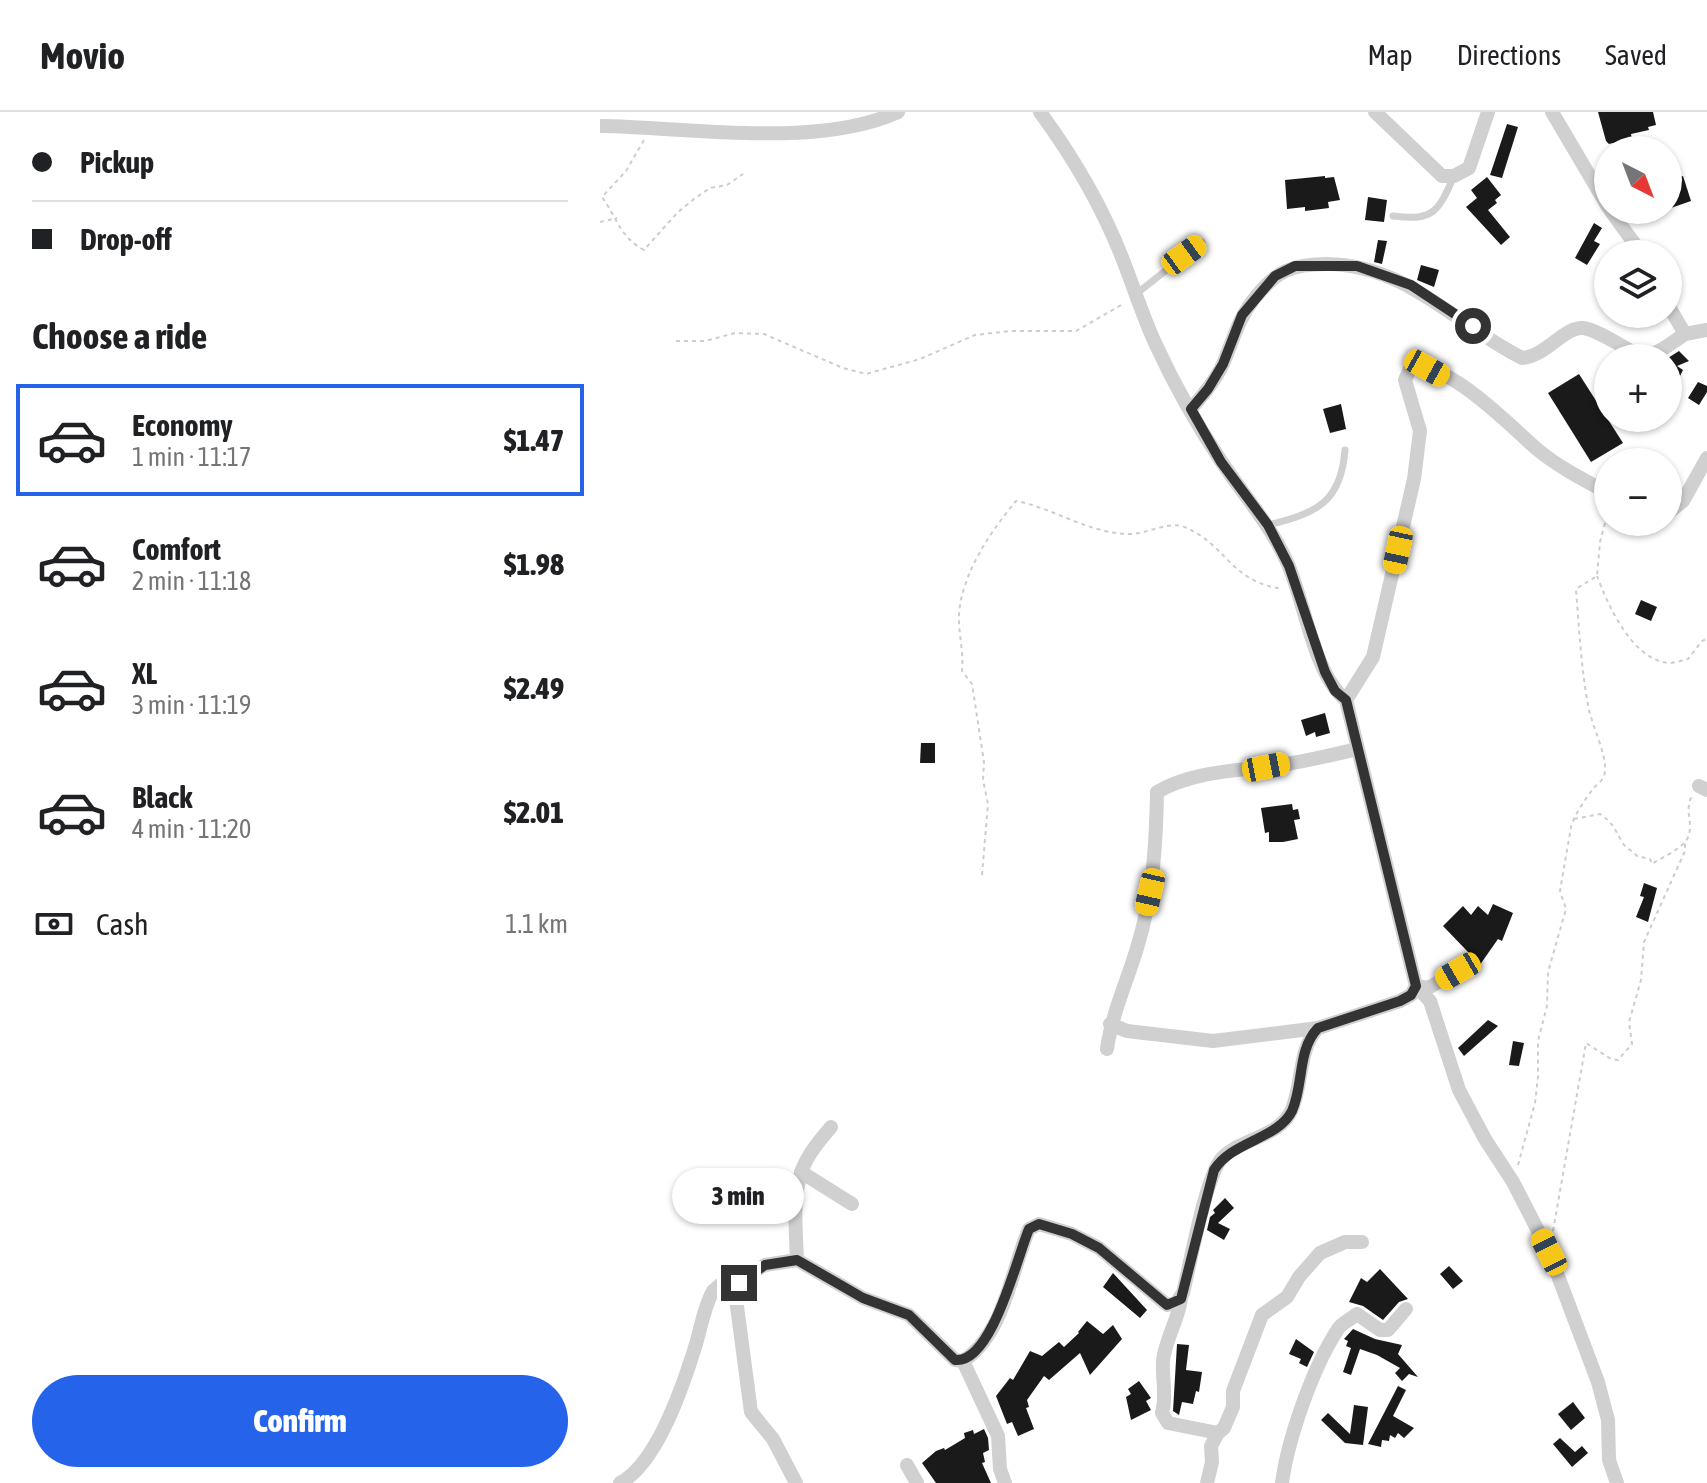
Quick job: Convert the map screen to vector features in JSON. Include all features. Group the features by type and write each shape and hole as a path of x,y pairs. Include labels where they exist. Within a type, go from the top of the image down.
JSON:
{"street":[{"path":"600,126 729,134 825,130 884,118 898,112"},
{"path":"1040,112 1086,183 1123,260 1155,344 1221,462 1268,525 1289,566 1325,672 1335,691 1346,700 1416,986 1430,1001 1459,1090 1513,1182 1549,1252 1598,1382 1608,1420 1609,1460 1617,1483"},
{"path":"1375,112 1442,176 1454,176 1469,168 1488,112"},
{"path":"1552,112 1594,183"},
{"path":"1191,409 1223,364 1242,315 1275,276 1295,266 1357,266 1411,285 1522,358 1531,357 1574,329 1583,328 1618,341 1636,355 1646,356 1685,334 1707,330"},
{"path":"1681,328 1685,334"},
{"path":"1346,700 1373,657 1414,479 1420,431 1405,380 1410,369 1417,366 1427,368 1479,396 1538,450 1594,485"},
{"path":"1682,502 1707,458"},
{"path":"1107,1049 1110,1024 1138,947 1150,892 1157,792 1230,769 1266,767 1357,749"},
{"path":"1416,986 1428,988 1458,971"},
{"path":"1110,1024 1127,1031 1213,1041 1318,1028 1400,1001 1411,995 1416,986"},
{"path":"1218,1433 1168,1423 1162,1413 1166,1399 1163,1359 1179,1317 1214,1170 1227,1153 1274,1128 1292,1111 1309,1038 1318,1028"},
{"path":"797,1260 796,1218 801,1172 831,1127"},
{"path":"801,1172 852,1204"},
{"path":"620,1483 647,1456 662,1432 689,1365 713,1291 720,1285 739,1283 765,1265 797,1260 863,1298 909,1315 955,1360 963,1361 976,1352 988,1336 1029,1229 1039,1224 1072,1234 1099,1248 1167,1305 1181,1299"},
{"path":"1207,1483 1212,1462 1211,1446 1224,1428 1233,1407 1233,1391 1262,1315 1287,1297 1305,1269 1320,1253 1345,1242 1362,1242"},
{"path":"739,1283 736,1299 751,1412 773,1439 796,1483"},
{"path":"1282,1483 1297,1423 1316,1372 1339,1326 1357,1314 1380,1330 1388,1330 1406,1309"},
{"path":"963,1361 998,1436 1000,1469 1005,1483"},
{"path":"907,1465 917,1483"}],"lane":[{"path":"1393,216 1414,219 1430,216 1442,203 1454,176"},
{"path":"1134,295 1202,242"},
{"path":"1268,525 1295,518 1331,496 1343,474 1345,450"}],"path":[{"path":"648,128 640,149 626,171 602,197 617,218 625,237 644,250 677,213 710,188 727,185 743,174"},
{"path":"600,190 604,194"},
{"path":"600,222 617,218"},
{"path":"676,341 705,341 735,333 764,334 843,368 866,374 920,359 975,335 1010,331 1076,331 1114,311 1134,295"},
{"path":"982,875 988,804 972,684 962,671 959,618 961,598 981,550 1016,501 1034,504 1058,517 1127,534 1150,532 1170,525 1185,526 1248,579 1262,586 1297,591"},
{"path":"1602,536 1597,576 1610,610 1643,651 1668,663 1688,659 1707,639"},
{"path":"1513,1182 1535,1103 1538,1041 1547,1006 1548,972 1566,909 1560,891 1573,819 1592,790 1601,783 1605,771 1604,755 1588,705 1577,634 1576,589 1597,576"},
{"path":"1549,1252 1586,1043 1603,1055 1618,1060 1632,1044 1629,1022 1641,980 1644,942 1685,851 1691,827 1686,809 1703,788"},
{"path":"1573,819 1600,814 1617,829 1622,844 1637,856 1650,859 1652,864 1685,843"}],"building":[{"path":"1598,112 1653,112 1656,125 1648,127 1649,130 1631,136 1605,136"},
{"path":"1507,124 1518,127 1502,178 1490,175"},
{"path":"1682,176 1691,201 1682,204"},
{"path":"1334,177 1340,200 1328,202 1329,208 1305,211 1305,207 1287,209 1285,180"},
{"path":"1487,177 1501,195 1488,210 1510,237 1501,245 1466,207 1477,198 1471,190"},
{"path":"1368,197 1387,200 1384,222 1365,220"},
{"path":"1594,223 1602,228 1594,240 1594,254 1587,265 1575,258"},
{"path":"1378,240 1387,241 1382,264 1374,262"},
{"path":"1421,265 1439,270 1434,287 1417,280"},
{"path":"1579,374 1594,398 1594,432 1616,432 1623,443 1615,448 1594,448 1594,460 1591,462 1548,393"},
{"path":"1698,382 1707,386 1699,405 1688,398"},
{"path":"1341,404 1346,429 1330,433 1323,409"},
{"path":"1641,600 1657,607 1651,621 1635,614"},
{"path":"1325,713 1330,733 1316,737 1315,732 1306,736 1301,720"},
{"path":"921,743 935,743 935,763 920,763"},
{"path":"1292,804 1293,810 1298,809 1300,819 1294,820 1298,839 1269,842 1261,808"},
{"path":"1644,883 1657,888 1648,922 1636,917 1644,897 1640,896"},
{"path":"1493,904 1513,913 1502,941 1498,939 1477,969 1463,960 1468,952 1443,926 1463,906 1471,915 1478,906 1488,915"},
{"path":"1488,1020 1498,1026 1464,1056 1458,1048"},
{"path":"1513,1041 1524,1043 1519,1066 1509,1065"},
{"path":"1225,1198 1234,1208 1218,1223 1230,1229 1224,1240 1207,1230 1210,1217 1215,1213 1213,1210"},
{"path":"1449,1266 1463,1281 1453,1289 1440,1274"},
{"path":"1380,1269 1408,1299 1399,1302 1383,1320 1363,1306 1349,1302 1361,1278 1367,1282"},
{"path":"1113,1273 1147,1310 1140,1318 1103,1287"},
{"path":"1087,1321 1103,1334 1113,1325 1122,1339 1090,1375 1080,1353 1049,1380 1044,1376 1027,1400 1029,1407 1026,1408 1034,1429 1018,1436 1012,1422 1007,1424 996,1396 1010,1378 1013,1380 1030,1351 1042,1356 1059,1342 1064,1347"},
{"path":"1353,1329 1375,1339 1402,1345 1398,1354 1418,1377 1409,1374 1402,1381 1395,1373 1400,1368 1360,1349 1351,1375 1343,1372 1351,1348 1346,1346 1348,1341 1344,1339"},
{"path":"1296,1339 1314,1352 1307,1367 1299,1363 1301,1359 1289,1354"},
{"path":"1177,1344 1189,1345 1186,1370 1202,1372 1199,1392 1196,1391 1193,1404 1182,1402 1179,1415 1173,1411"},
{"path":"1139,1381 1151,1398 1146,1401 1151,1410 1131,1420 1126,1397 1131,1394 1128,1389"},
{"path":"1398,1386 1406,1390 1393,1416 1414,1428 1404,1438 1398,1433 1395,1438 1390,1435 1389,1441 1382,1440 1381,1447 1368,1444"},
{"path":"1573,1402 1585,1418 1571,1430 1558,1414"},
{"path":"1354,1405 1368,1407 1363,1445 1345,1443 1321,1420 1328,1413 1350,1434"},
{"path":"984,1429 989,1450 983,1453 985,1462 982,1463 991,1483 936,1483 922,1463 936,1451 945,1450 965,1438 964,1433 973,1430 974,1434"},
{"path":"1560,1438 1575,1452 1582,1446 1588,1453 1572,1467 1553,1444"}],"route":[{"path":"739,1283 765,1265 797,1260 863,1298 889,1305 909,1315 955,1360 963,1361 976,1352 988,1336 1029,1229 1039,1224 1072,1234 1099,1248 1167,1305 1181,1299 1214,1170 1227,1153 1274,1128 1292,1111 1309,1038 1318,1028 1400,1001 1411,995 1416,986 1346,700 1335,691 1325,672 1289,566 1268,525 1221,462 1191,409 1223,364 1242,315 1255,297 1275,276 1295,266 1357,266 1411,285 1473,326"}]}
